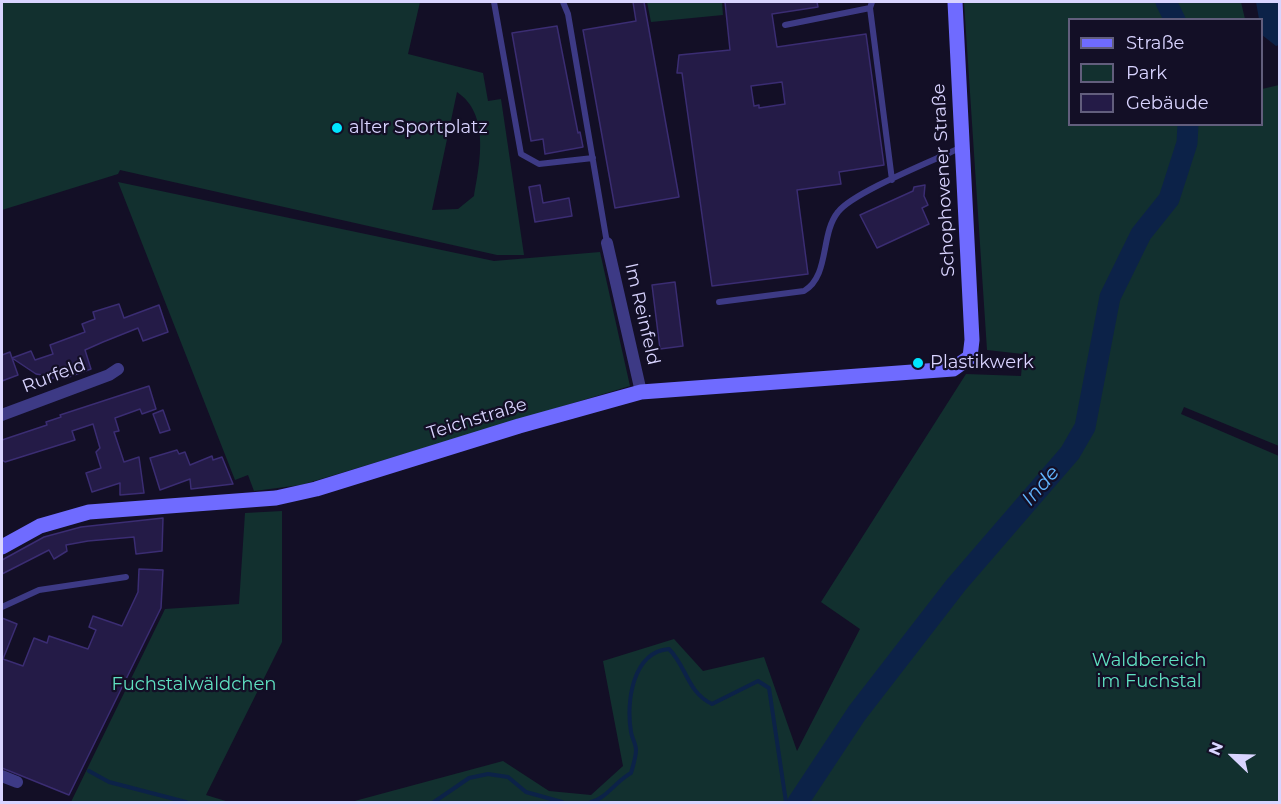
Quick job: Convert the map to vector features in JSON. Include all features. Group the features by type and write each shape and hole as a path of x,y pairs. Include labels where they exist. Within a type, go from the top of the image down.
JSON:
{"main road":[{"name":"Schophovener Straße","path":"955,2 972,340 970,357"},
{"name":"Teichstraße","path":"2,548 40,526 89,512 276,498 316,489 509,429 641,392 953,369 970,357"}],"street":[{"name":"Im Reinfeld","path":"607,243 641,392"},
{"name":"Rurfeld","path":"2,415 109,375 118,369"},
{"path":"2,776 17,782"}],"lane":[{"path":"494,2 521,153 539,164 592,158"},
{"path":"563,2 568,14 607,243"},
{"path":"785,25 871,5 892,180"},
{"path":"719,302 804,291 812,286 821,266 827,234 840,209 858,196 962,147"},
{"path":"970,357 998,365"},
{"path":"2,607 39,590 126,577"}],"green space":[{"path":"2,2 420,2 408,54 483,73 488,101 501,99 524,255 497,255 120,170 118,174 2,210","holes":["457,92 467,101 474,113 480,139 479,168 474,196 458,209 432,210"]},
{"path":"647,2 722,2 723,15 651,22"},
{"name":"Waldbereich im Fuchstal","path":"964,2 1241,2 1245,18 1068,18 1068,126 1263,126 1263,89 1279,85 1279,446 1184,407 1181,414 1279,456 1279,802 351,802 503,761 549,791 591,795 623,766 603,661 674,639 703,671 764,657 797,751 860,629 821,602 966,374 1021,376 1023,354 987,350"},
{"path":"118,182 494,261 600,252 630,386 301,485 254,491 248,475 235,480"},
{"name":"Fuchstalwäldchen","path":"282,511 282,642 206,795 229,802 71,802 165,609 239,604 245,513"}],"water":[{"path":"1256,2 1279,2 1279,45 1276,46 1263,36 1263,18 1259,18"}],"building":[{"path":"633,2 644,2 679,197 615,208 583,30 636,21"},
{"path":"725,2 817,2 818,7 772,14 777,47 866,34 884,165 839,172 841,184 797,190 808,274 712,286 682,73 677,73 679,55 730,50","holes":["782,82 785,104 759,108 759,105 754,106 751,86"]},
{"path":"557,26 578,133 580,132 583,147 545,154 543,139 531,141 512,33"},
{"path":"540,185 543,203 569,198 572,216 535,222 529,187"},
{"path":"925,185 924,196 928,205 922,208 929,224 877,248 860,215 913,191 914,187"},
{"path":"675,282 683,346 660,349 652,285"},
{"path":"119,304 124,318 159,305 168,332 143,341 138,328 85,350 91,369 66,378 64,374 45,381 43,375 36,374 12,358 31,351 35,360 53,354 50,345 85,332 82,324 95,319 93,312"},
{"path":"10,352 18,375 2,381 2,355"},
{"path":"149,386 156,409 142,414 140,409 115,418 119,431 114,432 124,462 139,457 144,493 120,495 120,483 92,492 86,473 101,468 96,452 100,448 93,424 72,431 75,440 5,462 2,460 2,440 47,425 46,422 61,417 60,415"},
{"path":"163,410 170,430 160,433 153,414"},
{"path":"177,450 179,454 185,452 190,465 212,456 213,460 222,457 233,484 191,489 190,479 160,490 150,458"},
{"path":"163,518 162,551 136,554 134,537 88,541 66,545 67,551 54,559 49,550 2,574 2,560 44,537 81,527"},
{"path":"139,569 163,570 161,608 69,795 2,768 2,618 17,624 3,659 23,666 34,638 47,643 49,636 88,649 96,630 89,627 93,616 122,626 138,592"}],"waterway":[{"name":"Inde","path":"1166,2 1174,18"},
{"name":"Inde","path":"798,802 857,713 956,585 1070,453 1085,427 1110,297 1141,234 1169,199 1187,143 1188,126"},
{"path":"591,802 602,797 631,773 636,750 630,720 634,681 639,669 647,659 657,652 669,649 697,693 712,704 758,681 769,688 786,802"},
{"path":"89,771 109,782 186,802"},
{"path":"434,802 469,778 488,774 508,777 526,792 562,802"}],"place":[{"name":"alter Sportplatz","path":"337,128"},
{"name":"Plastikwerk","path":"918,363"}]}
